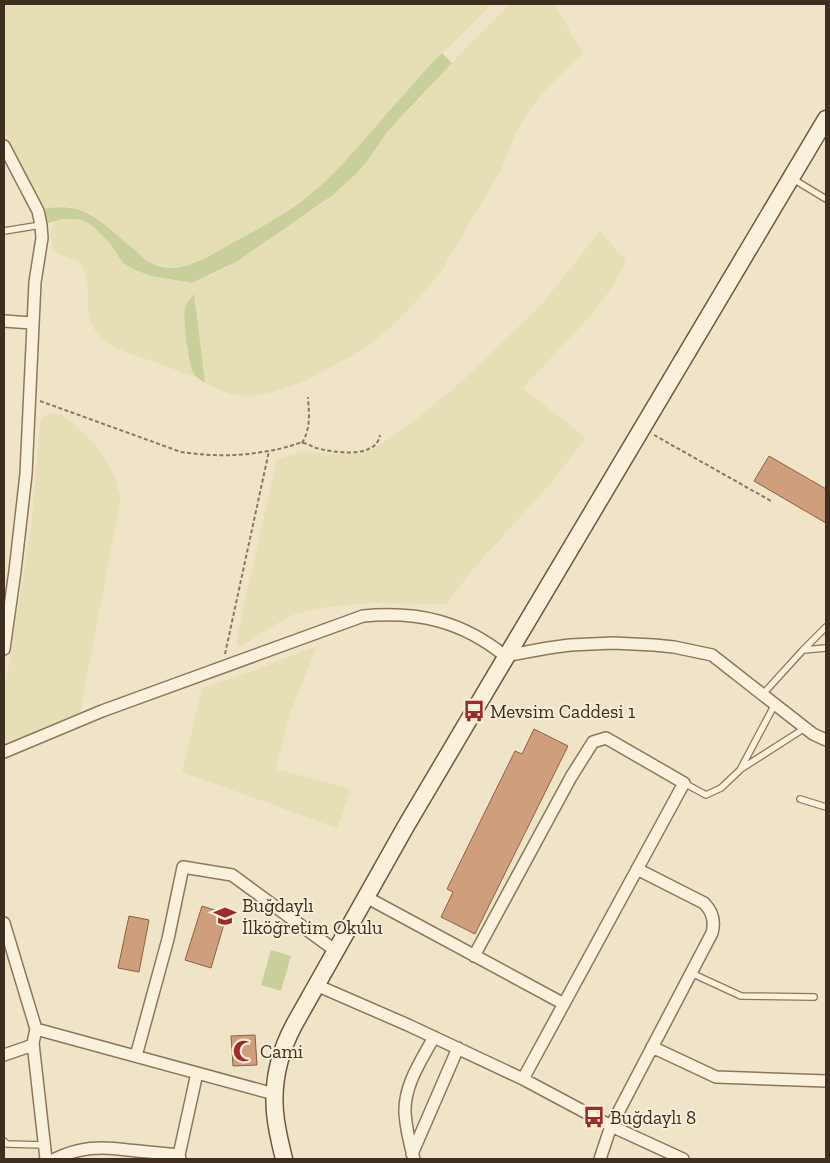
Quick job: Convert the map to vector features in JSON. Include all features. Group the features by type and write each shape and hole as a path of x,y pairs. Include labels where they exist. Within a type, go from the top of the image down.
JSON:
{"street":[{"path":"284,1159 276,1123 274,1094 282,1051 294,1024 406,826 826,119"},
{"path":"4,146 34,202 41,226 41,248 35,282 32,323 26,474 16,570 4,648"},
{"path":"4,322 32,323"},
{"path":"4,752 102,712 363,616 390,614 418,616 445,622 483,640 506,656 548,648 591,643 635,643 674,647 712,655 813,734 826,740"},
{"path":"474,956 571,777 593,742 606,738 684,783 523,1079"},
{"path":"136,1056 168,939 183,866 232,875 336,950"},
{"path":"600,1159 611,1126 712,933 714,922 710,911 704,903 637,869"},
{"path":"366,897 564,1004"},
{"path":"4,923 36,1029 33,1045 46,1159"},
{"path":"316,985 408,1024 523,1079 611,1126 684,1159"},
{"path":"36,1029 274,1094"},
{"path":"413,1157 405,1114 408,1092 415,1071 434,1037"},
{"path":"4,1056 33,1045"},
{"path":"652,1047 716,1078 826,1082"},
{"path":"413,1157 458,1048"},
{"path":"55,1159 76,1151 97,1147 180,1157 198,1073"}],"lane":[{"path":"791,178 826,200"},
{"path":"4,231 41,226"},
{"path":"763,694 826,627"},
{"path":"803,650 826,648"},
{"path":"740,770 775,704"},
{"path":"684,783 706,795 721,788 740,770 805,728"},
{"path":"800,799 826,807"},
{"path":"691,973 741,996 814,997"},
{"path":"5,1143 44,1145"}],"path":[{"path":"29,397 181,452 215,456 232,456 269,451 302,443 327,451 355,452 367,450 374,446 378,442 380,435"},
{"path":"302,443 306,437 309,425 308,397"},
{"path":"642,428 771,501"},
{"path":"223,668 269,451"}],"shaded area":[{"path":"4,4 492,4 431,64 340,168 307,197 270,222 196,263 170,268 152,264 116,235 104,222 89,213 70,207 43,209 4,132"},
{"path":"509,4 554,4 583,53 541,95 528,112 517,130 500,172 440,273 404,315 378,338 351,356 307,380 273,392 248,396 230,394 205,383 193,295 187,339 188,353 193,371 198,378 118,349 98,335 91,324 88,314 88,287 83,267 79,262 57,253 53,248 51,231 55,220 75,219 88,223 111,245 123,263 143,273 192,283 222,270 320,205 345,185 368,160 387,132"},
{"path":"600,231 626,261 612,287 594,312 523,388 586,438 550,484 474,568 446,604 378,603 319,608 293,615 240,647 238,646 236,641 277,459 306,451 332,454 360,453 375,448 400,431 462,381 542,304"},
{"path":"53,413 61,414 93,442 114,475 121,498 80,712 4,745 4,696 31,527 40,423 45,416"},
{"path":"317,646 290,714 276,769 351,789 337,828 182,772 202,688"}],"green space":[{"path":"442,53 452,63 387,132 357,173 333,195 236,262 192,283 151,276 133,269 123,263 111,245 97,230 81,220 62,219 48,223 43,209 59,207 84,211 104,224 143,258 153,264 172,268 192,264 278,217 316,189 349,157"},
{"path":"194,294 205,383 193,372 186,340 185,308 187,302"},
{"path":"271,950 291,956 281,991 261,985"}],"building":[{"path":"769,456 826,489 826,523 754,481"},
{"path":"534,729 568,746 475,934 441,917 453,892 447,889 515,751 522,754"},
{"path":"202,906 227,914 211,968 185,960"},
{"path":"129,916 149,920 139,972 118,968"},
{"name":"Cami","path":"255,1035 257,1065 233,1066 231,1036"}],"place":[{"name":"Mevsim Caddesi 1","path":"474,711"},
{"name":"Buğdaylı İlköğretim Okulu","path":"225,916"},
{"name":"Cami","path":"244,1051"},
{"name":"Buğdaylı 8","path":"594,1117"}]}
